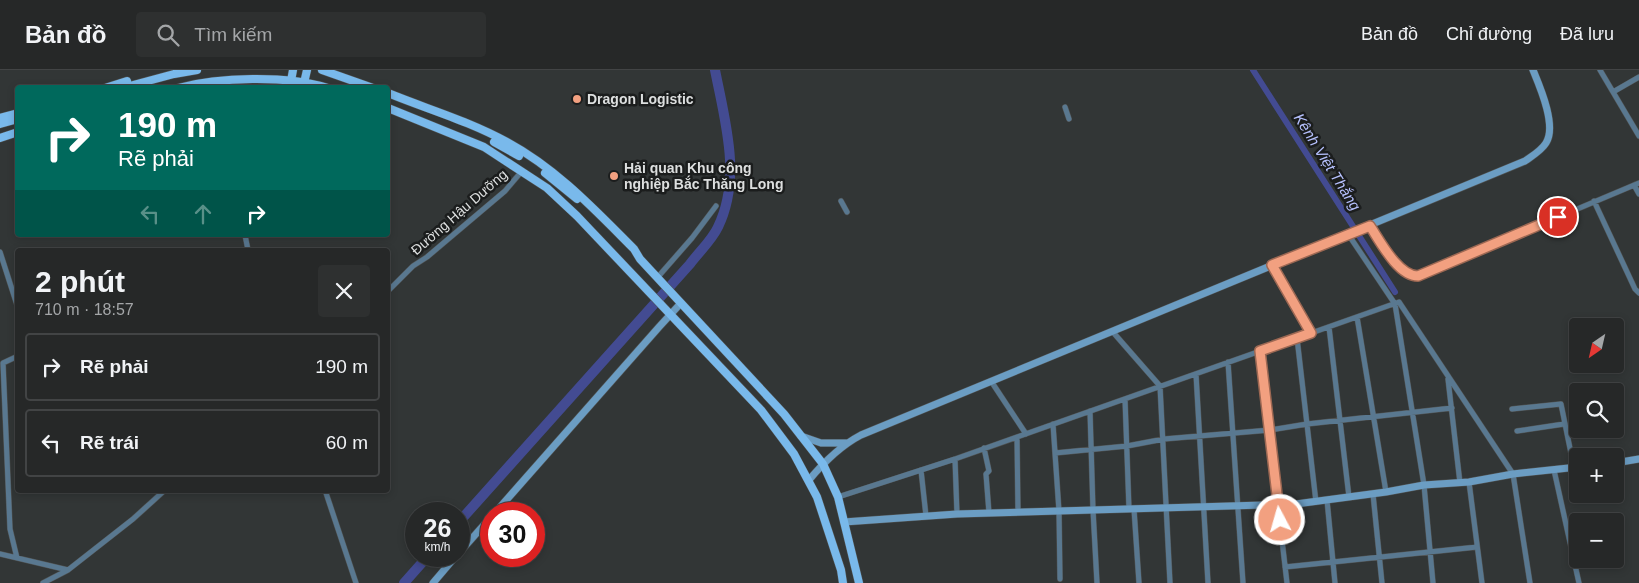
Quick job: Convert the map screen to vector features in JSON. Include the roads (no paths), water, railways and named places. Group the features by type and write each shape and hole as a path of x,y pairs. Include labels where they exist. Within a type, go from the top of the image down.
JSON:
{"main road":[{"path":"116,85 170,70"},
{"path":"133,85 197,70"},
{"path":"291,81 293,70"},
{"path":"304,83 307,70"},
{"path":"322,70 364,85"},
{"path":"189,85 211,85 258,79 291,81 314,85"},
{"path":"390,94 485,131 507,142 542,164 579,194 634,250 640,259 784,414 823,464 838,497 859,583"},
{"path":"390,109 484,147 522,170 547,188 577,216 662,304 761,410 782,436 809,480 820,506 841,570 843,583"},
{"path":"0,118 15,114"},
{"path":"0,124 15,120"},
{"path":"0,138 15,133"}],"street":[{"path":"809,480 823,464 847,443 991,381 1525,161 1545,145 1549,138 1549,117 1533,70"},
{"path":"1600,70 1638,133"},
{"path":"1613,92 1639,78"},
{"path":"1065,106 1069,119"},
{"name":"Đường Hậu Dưỡng","path":"390,289 414,266 505,191 522,170"},
{"path":"1369,226 1402,270 1413,276 1418,276 1637,184 1639,194"},
{"path":"841,201 847,212"},
{"path":"1594,202 1635,289 1639,293"},
{"path":"660,280 716,206"},
{"path":"1348,234 1395,304 1424,485 1433,583"},
{"path":"0,252 15,299"},
{"path":"1272,265 1311,333"},
{"path":"838,497 955,459 1399,302 1513,474 1530,583"},
{"path":"504,502 670,314 682,303"},
{"path":"1357,317 1386,492"},
{"path":"1328,327 1349,497"},
{"path":"1112,331 1160,386 1170,583"},
{"path":"1297,338 1316,502"},
{"path":"1260,351 1287,583"},
{"path":"15,357 3,363 10,529 17,558"},
{"path":"1228,362 1244,583"},
{"path":"1196,374 1202,507 1208,583"},
{"path":"1448,377 1460,483"},
{"path":"991,381 1026,434"},
{"path":"1125,399 1127,446 1139,583"},
{"path":"1512,409 1561,404 1571,448"},
{"path":"1056,453 1127,446 1199,435 1270,430 1340,420 1452,408"},
{"path":"1090,411 1097,583"},
{"path":"1053,424 1059,511 1060,579"},
{"path":"1517,431 1564,424"},
{"path":"800,435 821,443 847,443"},
{"path":"1017,437 1018,512"},
{"path":"984,448 989,471 986,474 990,513"},
{"path":"955,459 957,514"},
{"path":"1624,461 1639,459"},
{"path":"844,522 957,514 1278,505 1316,502 1424,485 1460,483 1513,474 1569,469"},
{"path":"921,470 926,516"},
{"path":"1554,470 1580,583"},
{"path":"1468,482 1482,583"},
{"path":"43,583 68,570 133,519 162,493"},
{"path":"326,493 356,583"},
{"path":"1373,494 1382,583"},
{"path":"1327,500 1335,583"},
{"path":"470,540 480,529"},
{"path":"1285,568 1477,547"},
{"path":"0,554 68,570"},
{"path":"433,583 447,567"}],"waterway":[{"path":"470,510 690,264 718,227 729,189 730,169 727,129 715,70"},
{"name":"Kênh Việt Thắng","path":"1253,70 1395,292"},
{"path":"404,583 418,567"}],"place":[{"name":"Dragon Logistic","path":"577,99"},
{"name":"Hải quan Khu công nghiệp Bắc Thăng Long","path":"614,176"}]}
